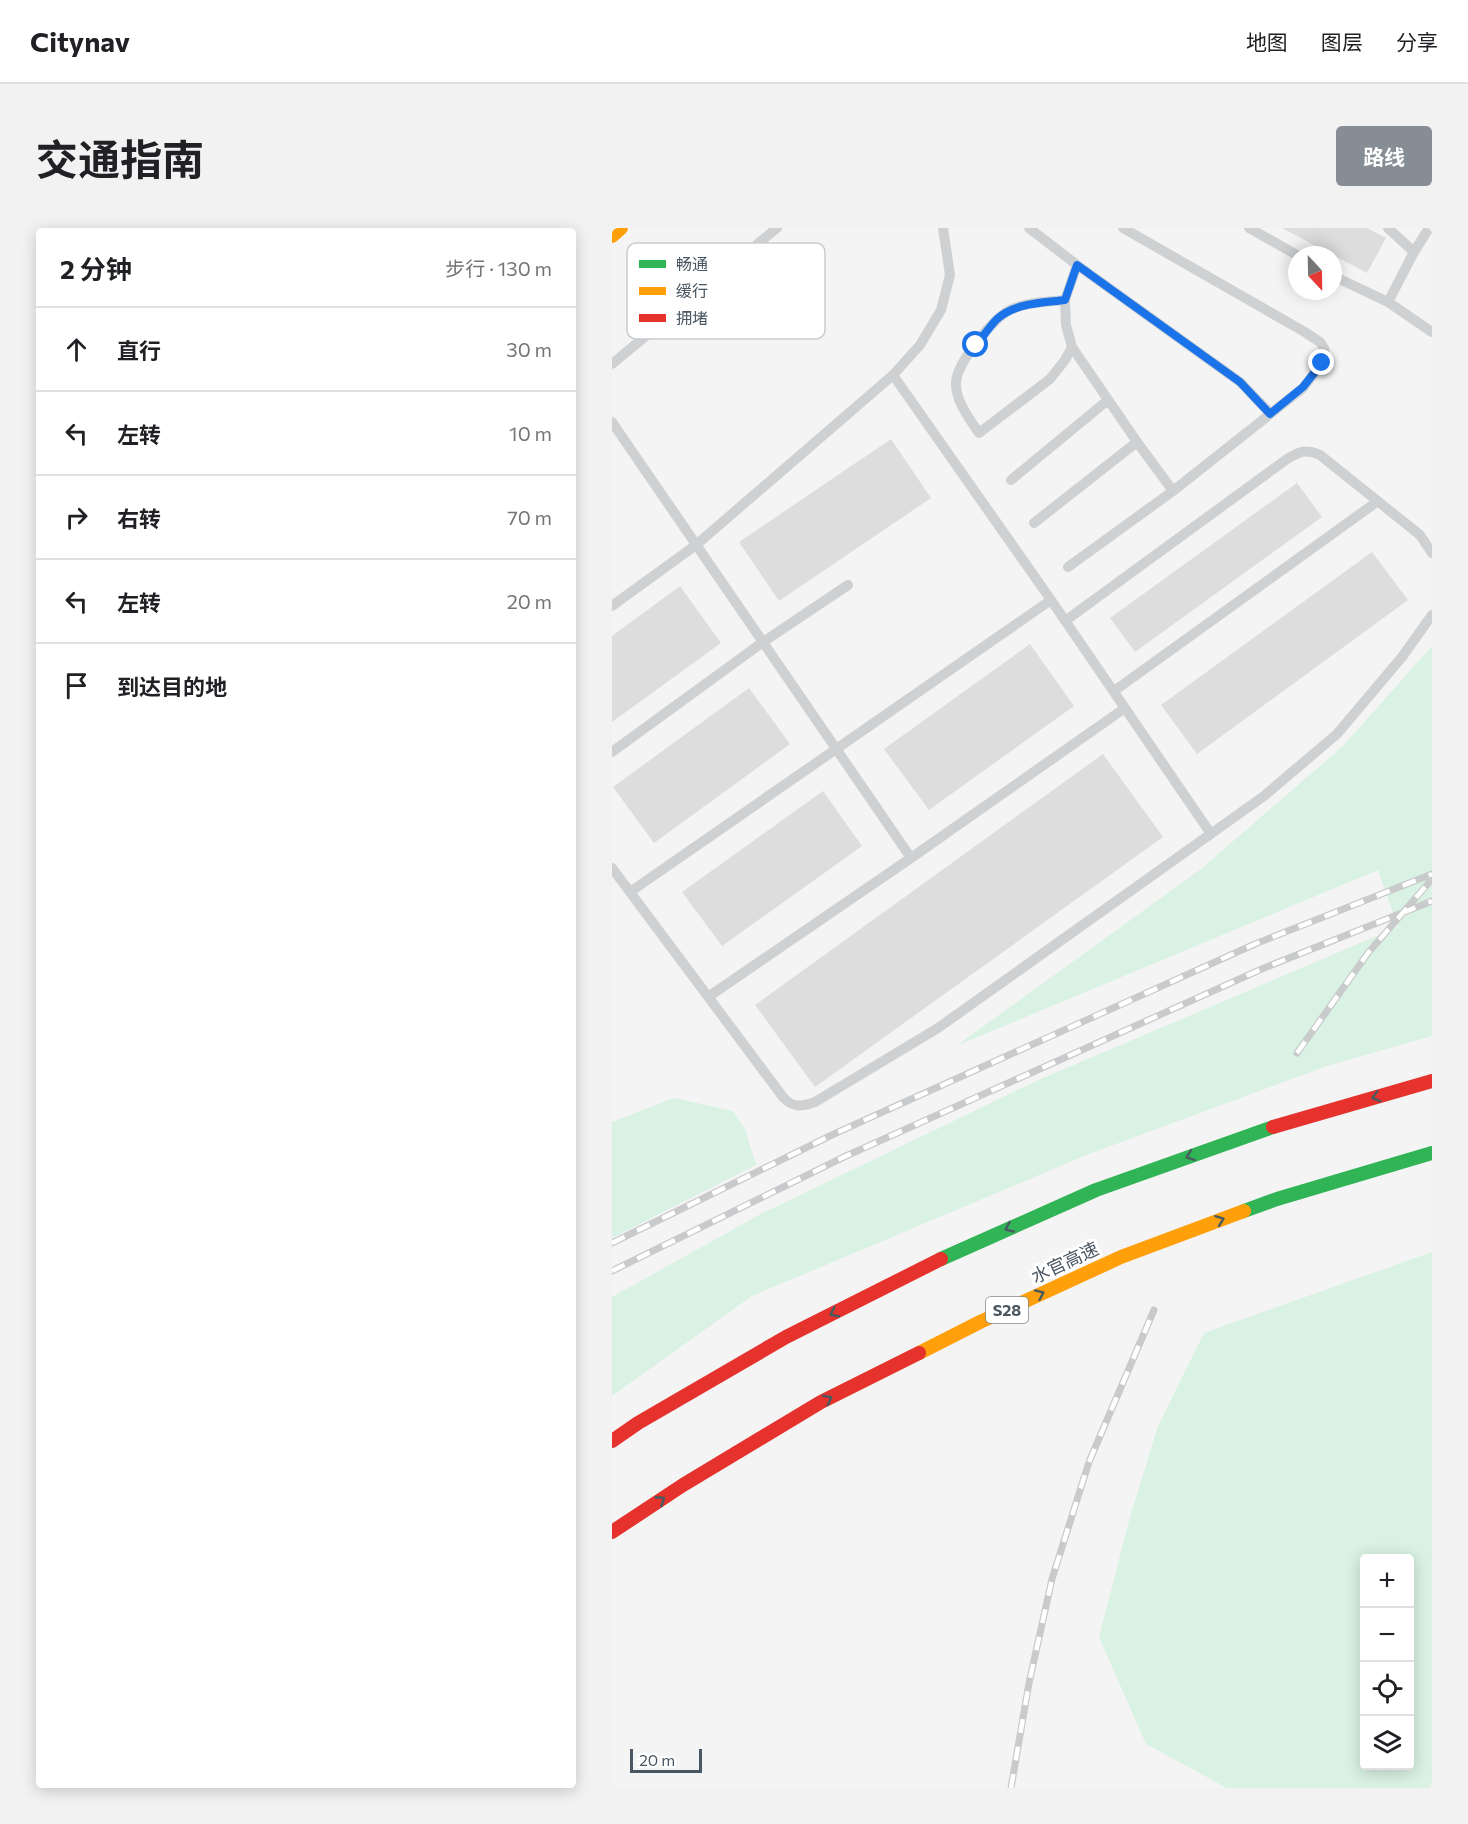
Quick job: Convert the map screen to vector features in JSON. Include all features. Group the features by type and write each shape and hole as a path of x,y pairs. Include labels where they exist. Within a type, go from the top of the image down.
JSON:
{"main road":[{"path":"612,236 621,228"},
{"path":"612,1441 638,1423 786,1337 961,1249 1096,1191 1262,1130 1432,1081"},
{"name":"水官高速","path":"612,1532 683,1485 821,1402 990,1317 1121,1257 1277,1199 1432,1153"}],"lane":[{"path":"759,243 777,228"},
{"path":"612,606 696,545 893,375 920,345 941,310 950,275 943,228"},
{"path":"1029,228 1240,382 1270,414"},
{"path":"1068,567 1173,491 1303,387 1322,363 1325,355 1320,342 1123,228"},
{"path":"1249,228 1288,250"},
{"path":"1388,228 1414,252"},
{"path":"1388,302 1429,228"},
{"path":"1077,265 1065,300 1066,325 1072,347 1173,491"},
{"path":"1342,280 1388,302 1432,332"},
{"path":"1065,300 1032,304 1010,310 997,319 958,372 955,385 963,408 979,433 1050,379 1072,347"},
{"path":"612,364 642,339"},
{"path":"893,375 1211,834"},
{"path":"1011,480 1108,400"},
{"path":"612,422 911,858"},
{"path":"1034,523 1137,442"},
{"path":"1065,621 1298,453 1311,451 1320,455 1420,535 1432,553"},
{"path":"1114,691 1378,501"},
{"path":"612,752 763,642 848,585"},
{"path":"630,892 1051,600"},
{"path":"612,868 783,1097 796,1107 804,1106 815,1102 938,1028 1264,796 1337,734 1402,657 1432,615"},
{"path":"708,996 911,858 1125,708"}],"green space":[{"path":"1432,646 1432,1036 1327,1066 1089,1154 752,1296 612,1396 612,1297 759,1215 1036,1081 1398,927 1378,870 956,1046 1201,869 1343,746"},
{"path":"674,1098 733,1111 745,1129 756,1165 612,1238 612,1122"},
{"path":"1432,1252 1432,1788 1227,1788 1146,1744 1099,1637 1130,1517 1158,1426 1204,1333"}],"building":[{"path":"1282,228 1367,228 1386,238 1367,273 1342,260 1342,246 1316,246"},
{"path":"891,439 931,498 779,601 739,542"},
{"path":"1297,483 1322,517 1135,652 1110,618"},
{"path":"1372,552 1408,600 1197,754 1161,705"},
{"path":"680,586 721,643 612,722 612,636"},
{"path":"1030,644 1074,706 929,810 884,749"},
{"path":"749,688 790,744 654,843 613,787"},
{"path":"1103,754 1163,837 815,1087 755,1005"},
{"path":"823,791 862,846 722,946 682,892"}],"railway":[{"path":"612,1243 836,1133 1255,944 1432,874"},
{"path":"1297,1053 1368,953 1432,879"},
{"path":"612,1271 846,1156 1264,968 1432,901"},
{"path":"1011,1788 1029,1683 1052,1579 1089,1462 1154,1310"}],"traffic: fast":[{"path":"941,1259 1096,1190 1273,1127"},
{"path":"1244,1211 1432,1153"}],"traffic: slow":[{"path":"612,236 621,228"},
{"path":"919,1353 980,1322 1121,1257 1244,1211"}],"traffic: jam":[{"path":"1273,1127 1432,1081"},
{"path":"612,1441 638,1423 786,1337 941,1259"},
{"path":"612,1532 683,1485 821,1402 919,1353"}],"route":[{"path":"976,345 997,319 1010,310 1032,304 1065,300 1077,265 1240,382 1270,414 1303,387 1322,363"}]}
